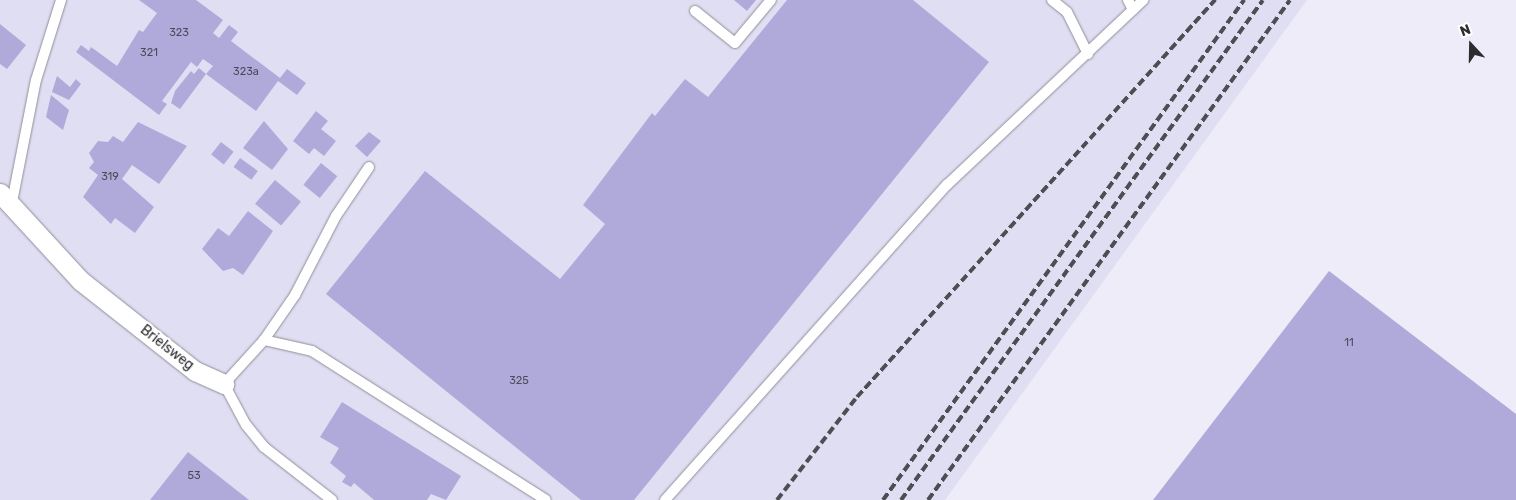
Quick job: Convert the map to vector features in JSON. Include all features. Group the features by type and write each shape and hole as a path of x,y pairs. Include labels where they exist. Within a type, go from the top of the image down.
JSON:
{"street":[{"name":"Brielsweg","path":"6,197 81,281 195,371 224,384"}],"lane":[{"path":"6,197 36,80 61,0"},
{"path":"695,11 735,44 770,0"},
{"path":"1052,0 1067,12 1088,54"},
{"path":"1128,0 1133,10"},
{"path":"665,500 946,185 1088,54 1143,0"},
{"path":"332,500 258,441 224,384 264,340 312,267 336,216 369,167"},
{"path":"264,340 312,352 546,500"}],"shaded area":[{"path":"0,0 1307,0 945,500 0,500"}],"building":[{"path":"139,0 196,0 223,20 213,33 219,38 229,25 238,32 231,41 280,78 287,69 306,83 297,95 278,81 256,111 206,74 213,66 203,59 197,67 191,62 162,101 167,104 159,115 76,52 81,45 89,51 91,47 117,66 139,30 143,32 157,13"},
{"path":"734,0 756,0 747,11"},
{"path":"787,0 913,0 989,62 634,500 581,500 326,294 425,171 560,279 605,224 583,205 652,113 655,116 685,79 708,97"},
{"path":"0,24 26,45 7,69 0,64"},
{"path":"199,68 206,74 180,109 171,103 175,91 191,71 194,74"},
{"path":"57,76 70,87 76,79 81,84 69,100 52,92"},
{"path":"51,95 69,110 63,130 46,117"},
{"path":"316,111 328,121 321,129 336,141 324,156 314,148 309,154 293,141"},
{"path":"264,121 288,149 272,170 243,148"},
{"path":"138,122 187,146 159,184 132,165 122,179 154,207 135,233 115,218 111,224 83,197 98,175 89,168 94,162 89,153 98,141 108,142 113,136 123,142"},
{"path":"369,132 381,141 367,157 355,146"},
{"path":"221,142 234,152 224,164 211,155"},
{"path":"240,158 258,171 251,180 234,167"},
{"path":"321,163 337,176 320,198 303,185"},
{"path":"275,180 301,202 281,226 255,204"},
{"path":"248,211 273,231 243,275 233,268 223,271 202,249 218,228 229,236"},
{"path":"1329,271 1516,414 1516,500 1153,500"},
{"path":"342,402 461,476 446,500 431,494 427,500 374,500 354,483 351,487 342,482 346,476 330,463 339,448 320,437"},
{"path":"188,452 249,500 150,500"}],"railway":[{"path":"777,500 857,397 1215,0"},
{"path":"883,500 1244,0"},
{"path":"901,500 1263,0"},
{"path":"928,500 1290,0"}]}
